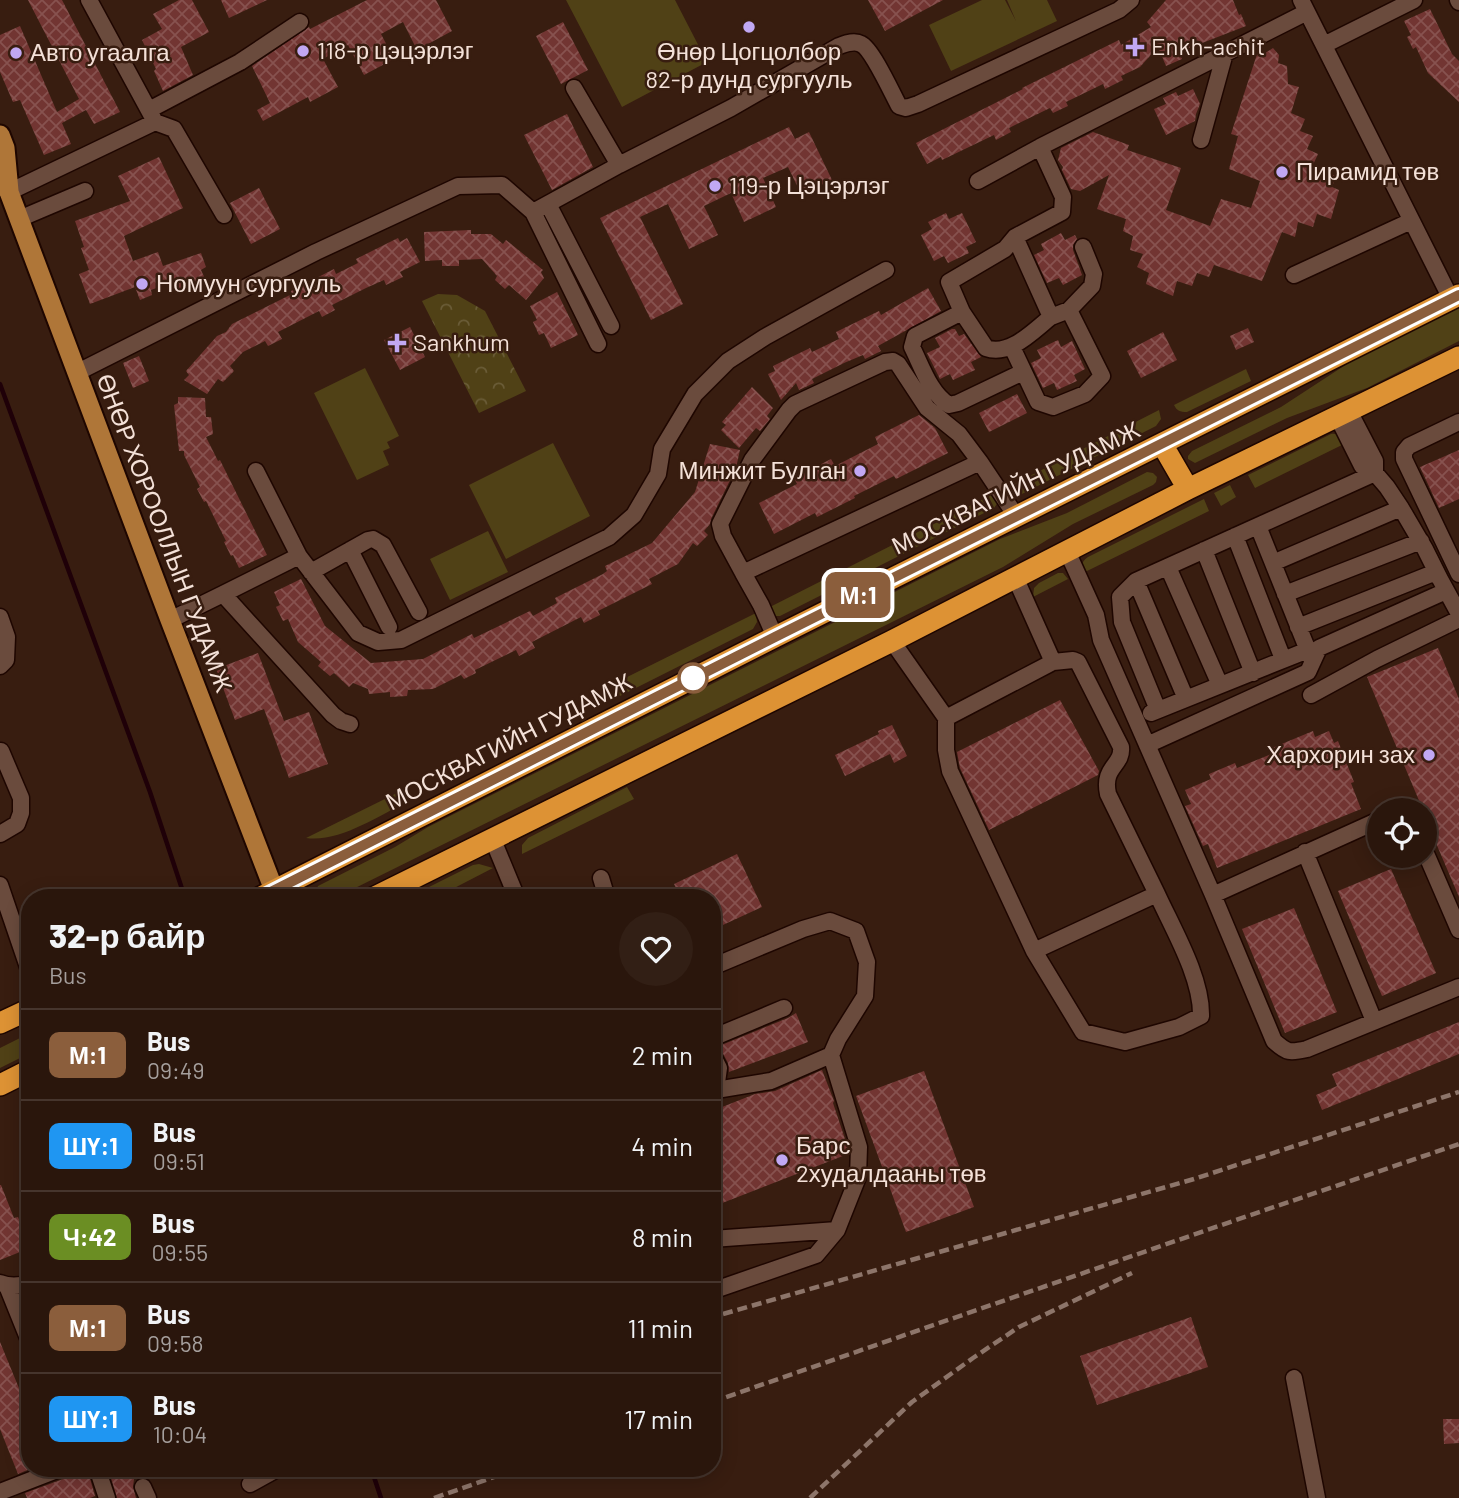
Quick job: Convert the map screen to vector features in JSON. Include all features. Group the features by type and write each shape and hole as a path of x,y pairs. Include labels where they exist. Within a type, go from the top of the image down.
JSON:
{"highway":[{"name":"МОСКВАГИЙН ГУДАМЖ","path":"276,889 1455,297"},
{"path":"392,889 892,641 1188,489 1459,357"},
{"path":"1162,444 1188,489"},
{"path":"0,1023 21,1013"},
{"path":"0,1085 21,1074"}],"main road":[{"name":"ӨНӨР ХОРООЛЛЫН ГУДАМЖ","path":"0,135 5,148 5,185 170,620 264,889"}],"street":[{"path":"89,0 152,116 174,129 224,215"},
{"path":"540,208 731,108 839,46 853,42 860,43 869,50 899,106 906,108 1119,10 1131,0"},
{"path":"1324,45 1414,0"},
{"path":"978,181 1225,53 1304,6 1411,222 1455,297"},
{"path":"5,185 152,116 300,22"},
{"path":"1202,140 1225,53"},
{"path":"574,88 619,165"},
{"path":"1040,147 1063,197 1062,212 1015,237 1005,249 949,282 962,312 986,348 991,350 1012,347 1051,317 1069,310 1092,286 1094,274 1083,247"},
{"path":"78,372 316,252 458,186 502,185 540,208 611,326"},
{"path":"19,219 85,191"},
{"path":"540,208 598,344"},
{"path":"1294,275 1411,222"},
{"path":"1015,237 1051,317"},
{"path":"256,471 299,556 358,633 378,642 401,640 609,537 634,515 658,474 662,449 695,394 728,361 886,270"},
{"path":"1012,347 1038,402 1053,407 1085,394 1102,376 1069,310"},
{"path":"962,312 912,340 912,347 934,391 942,401 949,405 958,403 1024,372"},
{"path":"775,637 761,605 723,536 720,524 752,460 795,404 893,360 927,408 959,434 1016,516"},
{"path":"1311,695 1459,616 1401,508 1375,473 1362,466 1343,413"},
{"path":"1459,422 1409,446 1404,452 1404,459 1459,574"},
{"path":"743,573 980,462"},
{"path":"1158,710 1122,622 1120,597 1136,581 1375,473"},
{"path":"1272,563 1401,508"},
{"path":"1147,746 1308,672 1310,655 1258,526"},
{"path":"1235,536 1283,659"},
{"path":"311,572 373,539 383,545 419,611"},
{"path":"1285,594 1421,541"},
{"path":"350,550 389,627"},
{"path":"1204,550 1253,673"},
{"path":"1067,551 1096,615 1101,640 1274,1041 1284,1050 1293,1052 1307,1049 1459,987"},
{"path":"170,620 299,556"},
{"path":"1168,566 1220,685"},
{"path":"1298,627 1436,572"},
{"path":"1015,577 1053,662"},
{"path":"1136,581 1186,699"},
{"path":"1136,719 1283,659 1310,655 1446,591"},
{"path":"223,594 333,715 350,724"},
{"path":"0,617 7,636 6,660 0,666"},
{"path":"892,641 946,718 946,750 950,772 1034,951 1083,1032 1125,1042 1179,1027 1201,1016 1202,1004 1193,974 1108,794 1107,776 1122,754 1121,747 1077,662 1053,662 946,718"},
{"path":"0,834 17,824 21,813 21,798 1,751"},
{"path":"1213,895 1367,825"},
{"path":"493,840 513,889"},
{"path":"1305,852 1374,1021"},
{"path":"1432,868 1459,930"},
{"path":"601,878 604,889"},
{"path":"0,885 21,947"},
{"path":"1034,951 1157,894"},
{"path":"721,963 803,929 830,921 856,932 867,962 866,996 838,1039 831,1055 859,1147 858,1177 837,1230 816,1255 721,1288"},
{"path":"721,1034 784,1008"},
{"path":"721,1090 771,1080 831,1055"},
{"path":"721,1238 837,1230"},
{"path":"4,1284 21,1323"},
{"path":"1294,1378 1317,1498"},
{"path":"0,1492 39,1477"},
{"path":"100,1477 107,1498"},
{"path":"250,1484 263,1477"}],"green space":[{"path":"566,0 675,0 707,62 622,107"},
{"path":"982,0 1005,0 1016,21 1007,0 1047,0 1057,21 951,71 929,25"},
{"path":"438,294 457,295 485,311 526,391 479,413 422,301"},
{"path":"1459,308 1459,341 1367,388 1287,418 1195,463 1188,459 1192,451 1281,407 1353,360"},
{"path":"365,368 399,436 387,442 390,448 383,451 389,465 357,480 314,393"},
{"path":"1246,369 1251,381 1187,412 1176,409 1174,405"},
{"path":"1159,410 1161,419 1156,426 1018,496 1011,495 1006,488"},
{"path":"1331,434 1338,435 1344,444 1255,488 1248,475"},
{"path":"553,443 590,516 506,559 469,485"},
{"path":"1147,472 1157,477 1153,485 1073,524 1003,567 353,889 317,889 428,827 1000,539 1067,513"},
{"path":"1230,485 1236,497 1221,506 1214,493"},
{"path":"997,492 999,501 994,508 780,616 774,616 768,608"},
{"path":"1204,499 1209,511 1085,572 1082,564 1088,557"},
{"path":"488,531 508,572 450,600 430,559"},
{"path":"1063,573 1068,579 1033,597 1034,588 1039,583"},
{"path":"756,613 757,622 753,629 620,696 613,684"},
{"path":"627,787 634,799 522,854 522,845 528,838"},
{"path":"401,791 406,802 371,821 331,836 306,838"},
{"path":"473,865 493,868 452,889 425,889"},
{"path":"21,1038 21,1058 0,1068 0,1048"}],"building":[{"path":"28,0 62,0 120,112 94,124 86,110 62,123 71,144 44,155 20,100 13,102 0,72 0,35 20,26 57,112 79,99"},
{"path":"179,0 192,0 209,32 181,47 193,75 163,91 142,40 162,29 153,14"},
{"path":"221,0 267,0 229,18"},
{"name":"118-р цэцэрлэг","path":"367,0 436,0 452,31 417,50 403,22 381,34 394,59 364,75 348,45 323,59 338,87 310,102 308,97 263,121 257,110 270,103 252,66 309,27 310,29"},
{"path":"868,0 943,0 885,31"},
{"path":"1166,0 1233,0 1246,26 1179,52 1182,59 1166,66 1158,47 1140,67 1121,76 1123,80 1105,89 1103,84 1066,102 1068,106 1053,113 1050,108 1009,128 1011,132 996,140 994,135 942,160 941,157 927,164 916,143 1119,40 1121,45 1151,27 1147,22"},
{"path":"1430,9 1452,54 1459,61 1459,102 1428,73 1416,47 1413,49 1407,37 1411,35 1404,21"},
{"path":"563,22 588,70 561,84 536,36"},
{"name":"Пирамид төв","path":"1273,48 1279,55 1278,63 1287,66 1288,84 1299,87 1291,113 1305,119 1300,131 1313,136 1307,149 1318,154 1312,167 1336,176 1332,187 1339,190 1331,219 1317,214 1313,227 1298,222 1295,237 1282,232 1262,281 1214,265 1209,277 1197,273 1192,286 1177,281 1173,296 1146,284 1149,273 1137,267 1143,254 1130,250 1133,236 1123,231 1126,219 1097,209 1109,175 1080,191 1071,189 1058,160 1061,148 1093,132 1129,145 1127,150 1181,168 1166,210 1210,226 1221,199 1251,208 1260,181 1229,169 1238,136 1231,134 1258,51 1265,53"},
{"path":"1193,89 1200,104 1195,121 1166,135 1154,109 1166,104 1163,98 1176,92 1178,96"},
{"path":"567,114 593,167 552,190 524,135"},
{"name":"119-р Цэцэрлэг","path":"789,127 795,139 809,132 832,180 801,194 788,167 763,178 776,207 744,222 731,193 704,206 718,235 689,249 668,204 640,217 683,304 651,320 600,218"},
{"path":"159,157 183,208 124,236 133,261 158,252 163,266 201,253 206,267 201,270 207,283 181,293 176,281 151,290 152,295 140,300 135,287 90,304 79,274 89,270 75,221 130,201 118,176"},
{"path":"259,188 280,229 251,244 230,203"},
{"path":"946,213 949,219 962,213 976,242 966,247 969,253 948,263 944,256 934,261 921,235 932,229 928,222"},
{"path":"471,230 471,234 491,234 503,244 506,240 543,270 541,272 544,278 526,300 509,285 505,289 495,280 497,276 482,259 459,260 459,266 442,266 442,260 425,261 424,232"},
{"path":"1061,233 1065,240 1075,235 1077,239 1073,250 1082,275 1063,285 1059,278 1047,283 1034,255 1044,250 1041,244"},
{"path":"398,238 400,242 407,238 420,262 400,272 403,277 386,285 384,280 366,288 332,305 335,310 322,317 319,311 278,332 282,339 268,346 265,341 243,352 230,366 234,371 223,382 218,379 207,394 184,380 189,375 186,371 217,336 226,332 232,324 334,269 336,274 358,263 356,259"},
{"path":"928,288 941,311 878,346 881,351 865,359 863,355 844,363 812,379 814,383 799,390 796,383 781,400 768,374 775,371 773,366 810,348 812,352 839,339 836,332 879,311 881,315"},
{"path":"557,292 578,335 551,348 544,333 539,335 533,322 537,320 530,306"},
{"path":"410,327 425,357 400,370 384,340"},
{"path":"1248,328 1254,342 1236,350 1230,336"},
{"path":"955,329 959,336 964,334 981,357 971,362 975,370 953,380 950,374 940,379 927,353 940,347 935,338"},
{"path":"1163,332 1177,360 1141,378 1127,351"},
{"path":"1058,340 1061,347 1072,341 1085,369 1074,375 1077,381 1057,390 1054,383 1043,388 1031,363 1041,358 1037,350"},
{"path":"139,356 149,381 133,388 123,363"},
{"path":"752,387 773,408 767,416 770,419 760,431 756,428 739,448 721,430 726,425 722,422"},
{"path":"1017,394 1027,413 989,432 979,413"},
{"path":"178,397 205,398 206,417 211,417 213,434 206,437 267,555 239,568 206,501 204,502 197,489 200,487 184,451 179,451 174,405 178,403"},
{"name":"Минжит Булган","path":"919,415 935,428 948,453 896,479 894,476 817,517 815,513 774,534 759,503 797,484 794,478 831,459 835,466 878,444 875,437"},
{"path":"710,444 740,450 736,468 710,524 704,531 708,535 697,546 693,543 678,564 649,579 652,584 598,611 600,615 584,623 581,617 532,642 535,648 519,656 516,650 475,670 476,673 464,679 461,675 433,689 408,690 407,696 390,697 390,692 369,694 368,689 353,683 349,687 334,673 330,676 318,666 321,662 298,642 288,619 283,621 276,607 280,605 274,592 301,579 325,626 371,663 423,659 472,634 474,638 530,611 533,616 557,603 555,598 603,574 607,571 605,566 652,543 695,492"},
{"path":"1459,450 1459,499 1439,508 1420,467"},
{"name":"Хархорин зах","path":"1438,648 1459,699 1459,897 1437,845 1437,798 1418,798 1367,677"},
{"path":"258,653 284,721 309,712 328,764 289,778 264,709 235,720 216,669"},
{"path":"1060,700 1099,771 1098,775 989,830 960,768 957,752"},
{"path":"892,725 907,756 894,763 890,754 845,776 835,755"},
{"path":"1313,731 1315,737 1329,731 1334,743 1338,741 1361,809 1217,868 1208,844 1203,846 1185,806 1191,804 1185,790 1211,779 1209,774 1235,763 1237,768 1274,753 1272,748"},
{"path":"737,854 762,907 721,926 721,889 676,889 674,884"},
{"path":"1391,869 1436,973 1382,996 1338,891"},
{"path":"1294,908 1337,1012 1285,1033 1242,929"},
{"path":"796,1013 808,1042 729,1072 721,1045"},
{"path":"1459,1022 1459,1054 1322,1110 1316,1095 1337,1086 1332,1074"},
{"path":"822,1070 834,1101 848,1154 721,1203 721,1107 755,1094 775,1091"},
{"path":"924,1071 974,1207 906,1232 856,1096"},
{"path":"1,1185 14,1218 18,1217 21,1225 21,1252 0,1260"},
{"path":"1191,1317 1208,1367 1097,1405 1080,1356"},
{"path":"0,1342 21,1393 21,1473 18,1474 0,1429"},
{"path":"1443,1419 1459,1419 1459,1443 1444,1444"},
{"path":"90,1477 95,1496 27,1498 25,1493 66,1478"},
{"path":"111,1477 138,1477 134,1479 133,1487 136,1498 117,1498"}],"waterway":[{"path":"0,384 150,792 182,889"},
{"path":"374,1477 381,1498"}],"railway":[{"path":"723,1314 1194,1179 1459,1092"},
{"path":"721,1399 1459,1144"},
{"path":"810,1498 912,1402 973,1358 1019,1327 1132,1273"},
{"path":"434,1498 494,1477"}],"bus line":[{"name":"М:1","path":"277,889 1459,295"}],"place":[{"name":"Өнөр Цогцолбор 82-р дунд сургууль","path":"749,27"},
{"name":"Enkh-achit","path":"1135,47"},
{"name":"118-р цэцэрлэг","path":"303,51"},
{"name":"Авто угаалга","path":"16,53"},
{"name":"Пирамид төв","path":"1282,172"},
{"name":"119-р Цэцэрлэг","path":"715,186"},
{"name":"Номуун сургууль","path":"142,284"},
{"name":"Sankhum","path":"397,343"},
{"name":"Минжит Булган","path":"860,471"},
{"name":"Хархорин зах","path":"1429,755"},
{"name":"Барс 2худалдааны төв","path":"782,1160"}]}
